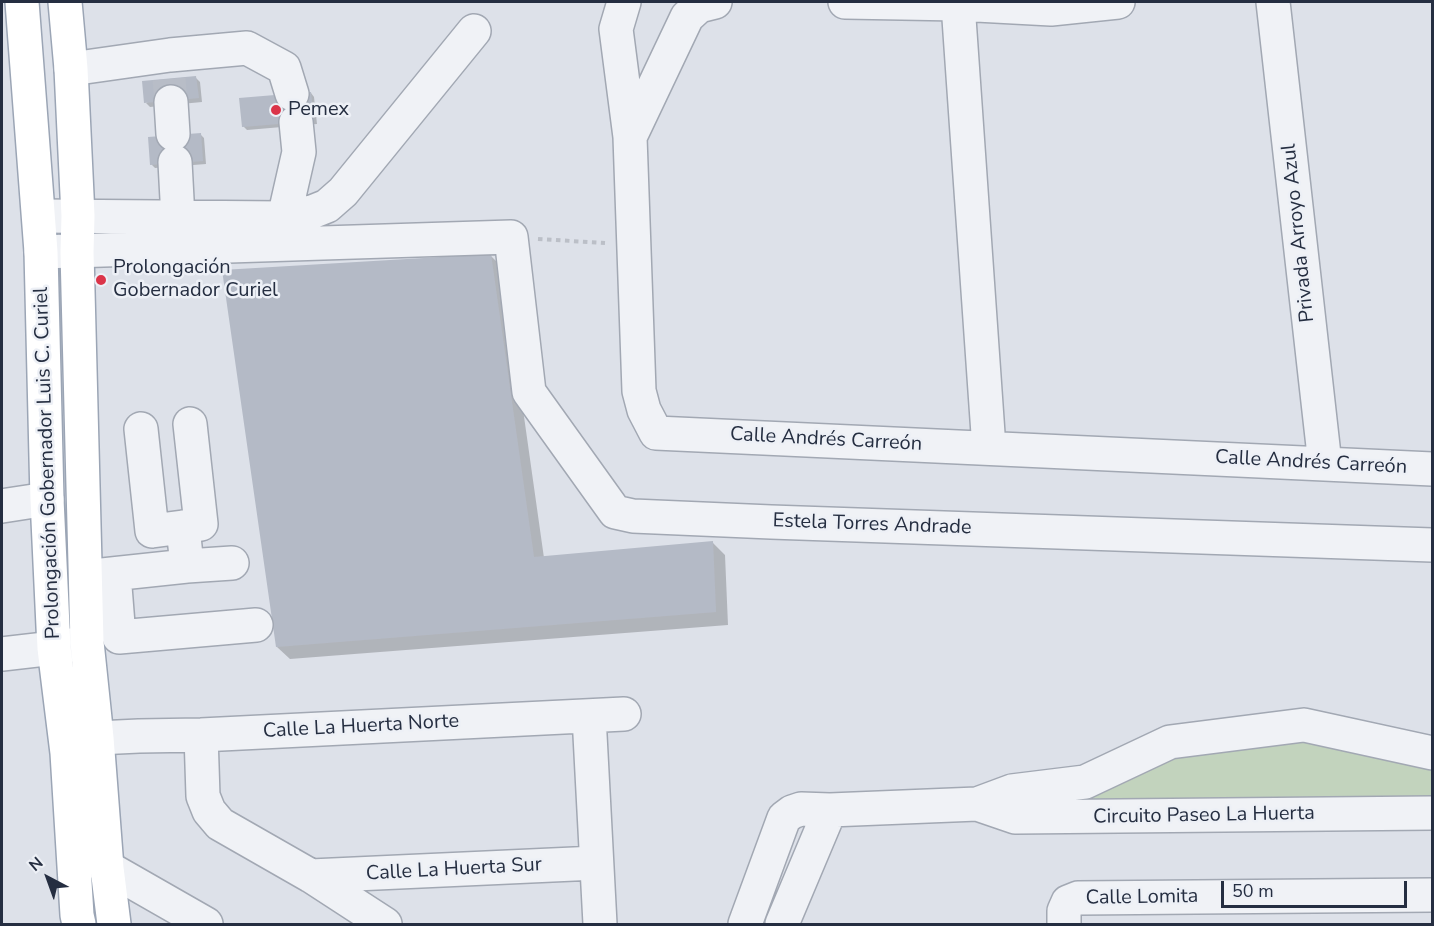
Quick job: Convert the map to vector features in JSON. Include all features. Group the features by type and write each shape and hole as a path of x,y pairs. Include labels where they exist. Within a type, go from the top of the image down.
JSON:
{"main road":[{"name":"Prolongación Gobernador Luis C. Curiel","path":"22,2 41,252 47,499 54,648 67,753 79,924"},
{"name":"Prolongación Gobernador Luis C. Curiel","path":"65,2 71,69 78,216 76,252 100,575 87,642 114,924"}],"street":[{"name":"Calle Andrés Carreón","path":"624,2 616,29 630,137 639,391 644,410 656,433 1432,469"},
{"path":"630,137 687,17 699,6 715,2"},
{"path":"845,2 1053,5 1118,2"},
{"name":"Privada Arroyo Azul","path":"1273,2 1325,464"},
{"path":"958,4 989,448"},
{"path":"39,216 284,218 327,206 343,192 474,31"},
{"path":"71,69 170,78 247,48 284,68 294,108 299,152 284,218"},
{"path":"170,78 178,218"},
{"path":"41,252 511,237"},
{"name":"Estela Torres Andrade","path":"511,237 529,392 615,512 633,516 1432,545"},
{"path":"141,429 152,531 201,524 190,424"},
{"path":"2,506 47,499"},
{"path":"183,527 187,566"},
{"path":"232,563 100,575 119,637 256,626"},
{"path":"2,654 87,642"},
{"name":"Calle La Huerta Norte","path":"97,738 624,714"},
{"path":"589,716 600,924"},
{"name":"Circuito Paseo La Huerta","path":"745,924 784,818 801,809 830,810 977,804 1012,791 1085,782 1170,742 1304,725 1432,753"},
{"path":"201,735 203,796 210,811 220,824 311,876 385,924"},
{"name":"Circuito Paseo La Huerta","path":"977,804 1015,817 1432,813"},
{"path":"782,924 830,810"},
{"path":"73,847 206,924"},
{"name":"Calle La Huerta Sur","path":"311,876 596,863"},
{"name":"Calle Lomita","path":"1066,913 1078,898 1432,895"}],"path":[{"path":"511,237 606,243"}],"green space":[{"path":"1301,729 1432,756 1432,810 1043,815 1170,744"}],"building":[{"path":"196,76 199,98 144,103 142,81"},
{"name":"Pemex","path":"311,92 314,121 242,127 239,98"},
{"path":"201,133 203,161 150,165 148,137"},
{"path":"491,254 534,557 713,541 716,612 276,647 222,270"}],"tunnel":[{"path":"169,79 171,102"}],"place":[{"name":"Pemex","path":"276,110"},
{"name":"Prolongación Gobernador Curiel","path":"101,280"}]}
